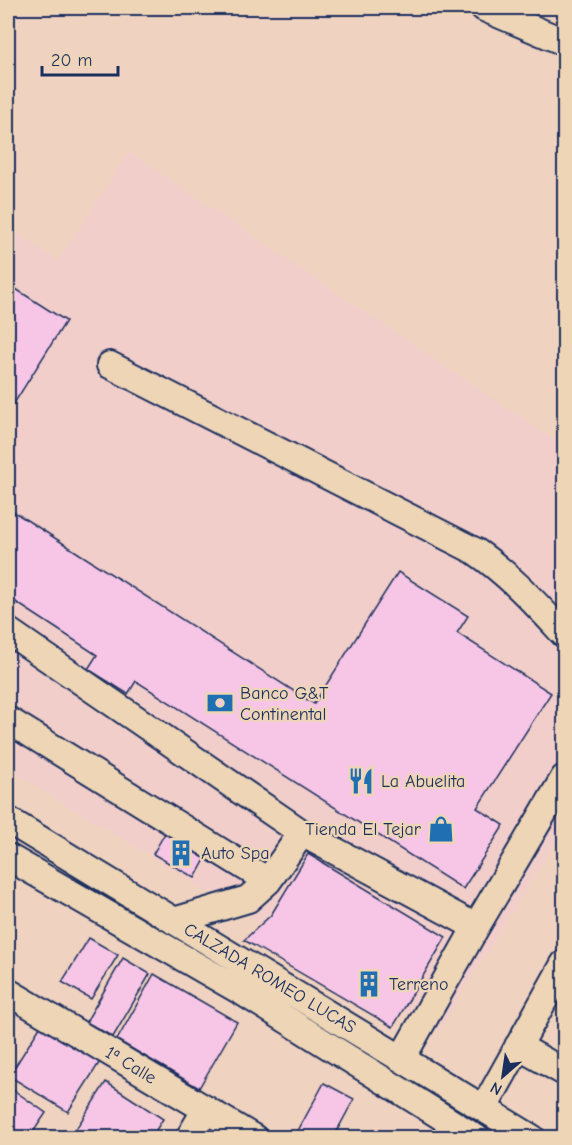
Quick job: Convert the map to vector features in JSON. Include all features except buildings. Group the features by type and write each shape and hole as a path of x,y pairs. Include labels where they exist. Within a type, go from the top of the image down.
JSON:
{"street":[{"path":"484,8 564,42"},
{"path":"110,365 475,551 502,571 564,634"},
{"path":"8,631 302,833 476,927"},
{"path":"8,720 268,881"},
{"path":"402,1058 564,778"},
{"name":"CALZADA ROMEO LUCAS","path":"8,820 532,1137"},
{"path":"174,921 248,899 268,881 302,833"},
{"name":"CALZADA ROMEO LUCAS","path":"8,857 244,993 476,1137"},
{"path":"484,1108 564,964"},
{"name":"1ª Calle","path":"8,992 254,1137"},
{"path":"518,1046 564,1072"},
{"path":"189,1137 206,1109"}],"shaded area":[{"path":"129,152 564,447 564,827 438,1032 8,769 8,227 58,261"}],"place":[{"name":"Banco G&T Continental","path":"220,703"},
{"name":"La Abuelita","path":"361,781"},
{"name":"Tienda El Tejar","path":"441,829"},
{"name":"Auto Spa","path":"181,853"},
{"name":"Terreno","path":"369,984"}]}
